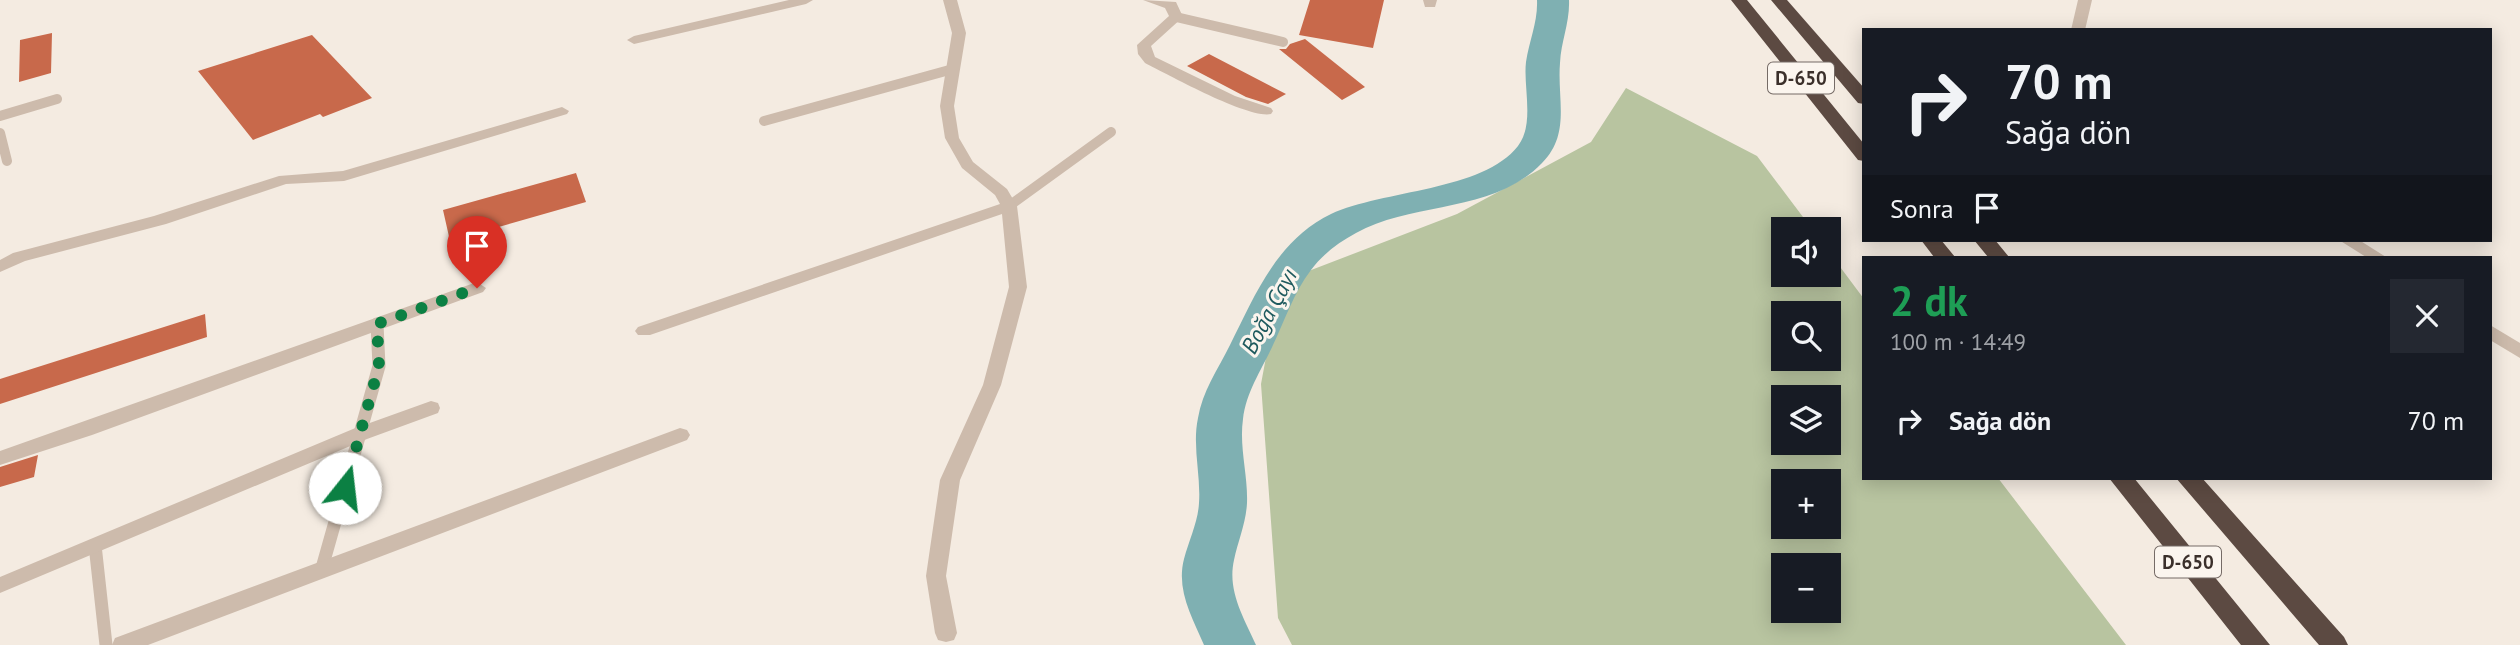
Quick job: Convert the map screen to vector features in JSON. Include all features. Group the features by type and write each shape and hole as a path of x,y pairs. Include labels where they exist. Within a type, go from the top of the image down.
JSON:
{"highway":[{"name":"D-650","path":"1739,0 1862,154"},
{"path":"1779,0 1862,97"},
{"path":"1933,242 1944,256"},
{"path":"1986,242 1998,256"},
{"name":"D-650","path":"2123,480 2256,645"},
{"path":"2190,480 2335,645"}],"street":[{"path":"634,40 806,0"},
{"path":"946,633 936,576 950,480 992,385 1018,287 1009,206 1001,192 967,165 952,138 947,106 959,33 950,0"},
{"path":"1150,0 1171,5 1175,17 1147,40 1144,50 1147,57 1168,71 1266,111"},
{"path":"2078,28 2085,0"},
{"path":"0,267 19,257 160,220 284,179 344,176 562,111"},
{"path":"644,331 1009,206"},
{"path":"2351,242 2376,256"},
{"path":"0,458 85,430 477,288"},
{"path":"2492,332 2520,352"},
{"path":"2,584 360,434 431,408"},
{"path":"123,645 680,435"}],"lane":[{"path":"1175,17 1283,42"},
{"path":"764,121 953,69"},
{"path":"0,116 57,99"},
{"path":"1009,206 1111,132"},
{"path":"0,133 7,161"},
{"path":"322,568 360,434 368,415 379,366 377,324"},
{"path":"95,545 106,645"}],"green space":[{"path":"1626,88 1757,156 1803,217 1771,217 1771,287 1841,287 1841,268 1862,296 1862,480 2000,480 2126,645 1292,645 1278,618 1261,384 1280,282 1457,214 1591,142"}],"building":[{"path":"1310,0 1384,0 1373,48 1299,35"},
{"path":"52,33 51,73 19,82 20,40"},
{"path":"312,35 372,98 323,117 320,114 253,140 198,71"},
{"path":"1305,39 1365,87 1342,100 1279,49 1286,49 1290,44"},
{"path":"1209,54 1286,94 1268,104 1246,97 1187,66"},
{"path":"576,173 586,202 450,241 443,210"},
{"path":"205,314 207,337 0,404 0,379"},
{"path":"38,455 34,477 0,487 0,467"}],"waterway":[{"name":"Boğa Çayı","path":"1230,645 1207,586 1210,557 1223,504 1220,419 1229,390 1277,292 1286,276 1310,247 1344,223 1366,214 1492,181 1513,170 1531,154 1538,144 1544,121 1542,74 1553,16 1553,0"}],"route":[{"path":"345,488 368,415 379,366 377,324 477,288"}]}
